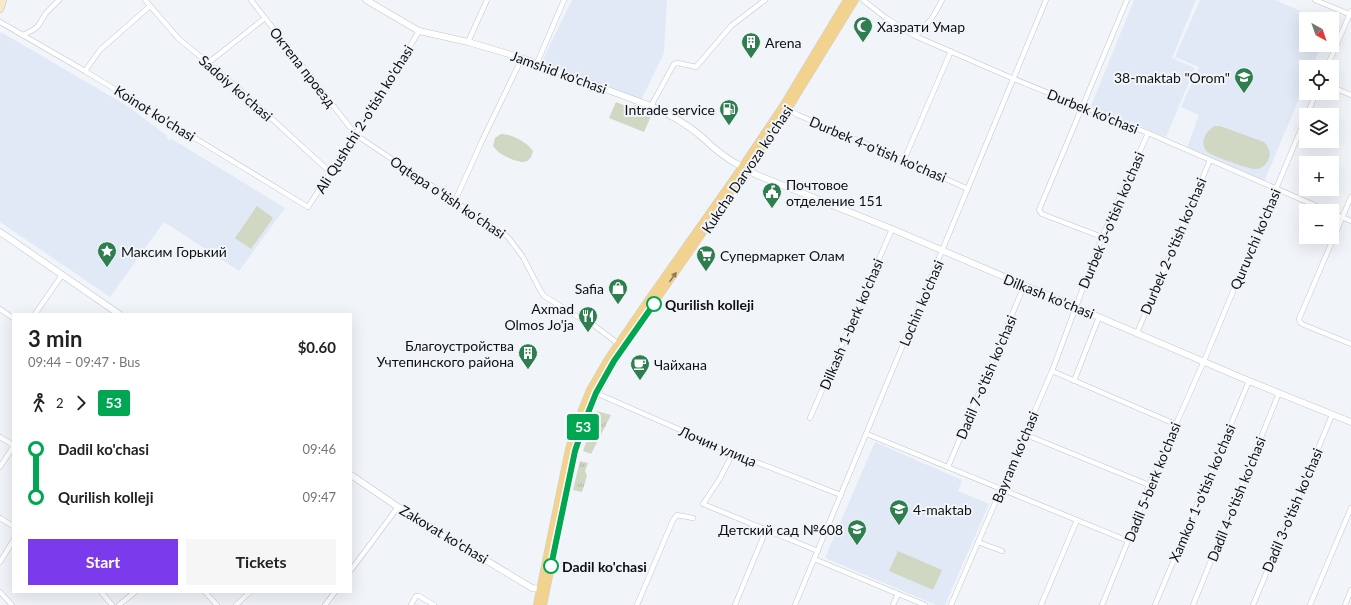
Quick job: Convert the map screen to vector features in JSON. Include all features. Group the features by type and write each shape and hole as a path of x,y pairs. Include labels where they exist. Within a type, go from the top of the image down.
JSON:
{"main road":[{"path":"0,9 3,0"},
{"name":"Kukcha Darvoza ko'chasi","path":"786,108 847,0"},
{"name":"Kukcha Darvoza ko'chasi","path":"537,605 543,590 575,451 593,391 621,345 786,108 855,0"},
{"name":"Kukcha Darvoza ko'chasi","path":"543,590 543,605"}],"street":[{"path":"23,35 38,26 46,13 59,0"},
{"name":"Sadoiy ko'chasi","path":"145,0 179,39 330,172"},
{"name":"Октепа проезд","path":"251,0 356,135"},
{"name":"Jamshid ko'chasi","path":"366,0 419,31 468,42 522,58 667,113 727,158 745,168"},
{"path":"468,42 487,0"},
{"path":"537,63 564,0"},
{"path":"651,106 674,64 678,63 696,67 731,26 765,0"},
{"name":"Durbek ko'chasi","path":"864,0 886,18 915,36 1014,79 1148,133 1311,204"},
{"path":"915,36 924,29 935,15 942,0"},
{"name":"Lochin ko'chasi","path":"795,605 1046,0"},
{"path":"1102,237 1042,214 1039,210 1127,0"},
{"path":"1315,0 1350,13 1330,60"},
{"path":"85,70 100,50 150,6"},
{"path":"208,63 265,18"},
{"name":"Koinot ko'chasi","path":"0,22 85,70 308,207"},
{"name":"Ali Qushchi 2-o'tish ko'chasi","path":"308,207 356,135 419,31"},
{"path":"904,160 951,51"},
{"path":"455,201 522,58"},
{"path":"1339,90 1351,95"},
{"name":"Durbek 4-o'tish ko'chasi","path":"786,108 798,115 968,188"},
{"name":"Durbek 3-o'tish ko'chasi","path":"1075,307 1102,237 1148,133"},
{"name":"Quruvchi ko'chasi","path":"1204,361 1299,133"},
{"name":"Oqtepa oʻtish koʻchasi","path":"356,135 508,237 523,256 544,296 595,326 621,345"},
{"name":"Durbek 2-o'tish ko'chasi","path":"1137,333 1210,160"},
{"name":"Dilkash ko'chasi","path":"745,168 757,175 1351,422"},
{"path":"1351,197 1300,319 1300,322 1351,344"},
{"path":"1339,215 1351,221"},
{"name":"Dilkash 1-berk ko'chasi","path":"810,418 892,230"},
{"path":"0,232 118,313"},
{"path":"36,313 62,275"},
{"name":"Dadil 7-o'tish ko'chasi","path":"948,467 1024,286"},
{"name":"Bayram ko'chasi","path":"951,605 1002,490 1024,434 1052,371 1075,307"},
{"path":"0,309 12,317"},
{"path":"1074,381 1099,317"},
{"name":"Dadil 5-berk ko'chasi","path":"1103,605 1149,485 1204,361"},
{"path":"1052,371 1175,424"},
{"name":"Xamkor 1-o'tish ko'chasi","path":"1155,605 1250,381"},
{"name":"Лочин улица","path":"593,391 734,453 841,496"},
{"name":"Dadil 4-o'tish ko'chasi","path":"1193,605 1279,392"},
{"name":"Dadil 3-o'tish ko'chasi","path":"1253,605 1332,415"},
{"path":"867,434 1128,541"},
{"path":"1024,434 1149,485"},
{"path":"0,437 12,445"},
{"path":"0,467 12,448"},
{"path":"734,453 719,480 703,504 818,551"},
{"name":"Zakovat ko'chasi","path":"352,476 398,507 532,588 543,590"},
{"path":"352,569 398,507"},
{"path":"1310,605 1351,508"},
{"path":"637,605 673,520 677,515 694,518"},
{"path":"0,518 12,525"},
{"path":"1041,605 1077,520"},
{"path":"735,605 766,530"},
{"path":"978,542 1002,551"},
{"path":"0,562 12,543"},
{"path":"814,559 925,605"},
{"path":"1345,605 1351,590"},
{"path":"0,592 12,605"},
{"path":"102,593 112,605"},
{"path":"119,605 134,593"},
{"path":"206,593 217,605"},
{"path":"236,605 249,593"},
{"path":"325,605 334,593"},
{"path":"893,605 898,594"},
{"path":"411,605 416,596 419,596 434,605"}],"shaded area":[{"path":"572,0 667,0 664,53 641,100 541,63"},
{"path":"1134,0 1196,0 1172,58 1195,68 1166,137 1091,106"},
{"name":"38-maktab \"Orom\"","path":"1200,0 1275,0 1303,12 1299,12 1299,52 1318,52 1315,60 1299,60 1299,99 1264,182 1187,148 1199,115 1181,107 1199,67 1175,57"},
{"path":"1,32 129,107 167,136 166,138 170,140 172,139 285,208 239,271 164,222 110,297 0,222"},
{"name":"4-maktab","path":"875,442 962,480 958,491 989,504 945,605 936,605 825,558"}],"green space":[{"path":"616,102 651,116 644,132 609,118"},
{"path":"1215,126 1220,126 1264,142 1268,147 1270,156 1264,166 1253,169 1209,153 1203,142 1208,131"},
{"path":"501,134 514,137 527,145 533,151 530,159 522,162 511,159 499,152 493,146 495,138"},
{"path":"257,206 273,218 251,249 235,238"},
{"path":"597,411 611,415 591,454 583,451"},
{"path":"580,461 588,463 585,471 587,476 582,492 573,490"},
{"path":"898,551 942,570 933,590 889,571"}],"bus line":[{"name":"53","path":"551,566 575,451 586,418 596,393 614,361 654,304"}],"place":[{"name":"Хазрати Умар","path":"863,43"},
{"name":"Arena","path":"751,59"},
{"name":"38-maktab \"Orom\"","path":"1244,94"},
{"name":"Intrade service","path":"729,126"},
{"name":"Почтовое отделение 151","path":"772,209"},
{"name":"Максим Горький","path":"107,268"},
{"name":"Супермаркет Олам","path":"706,272"},
{"name":"Qurilish kolleji","path":"654,304"},
{"name":"Safia","path":"618,305"},
{"name":"Axmad Olmos Jo'ja","path":"588,333"},
{"name":"Благоустройства Учтепинского района","path":"528,370"},
{"name":"Чайхана","path":"640,381"},
{"name":"4-maktab","path":"899,526"},
{"name":"Детский сад №608","path":"857,546"},
{"name":"Dadil ko'chasi","path":"551,566"}]}
